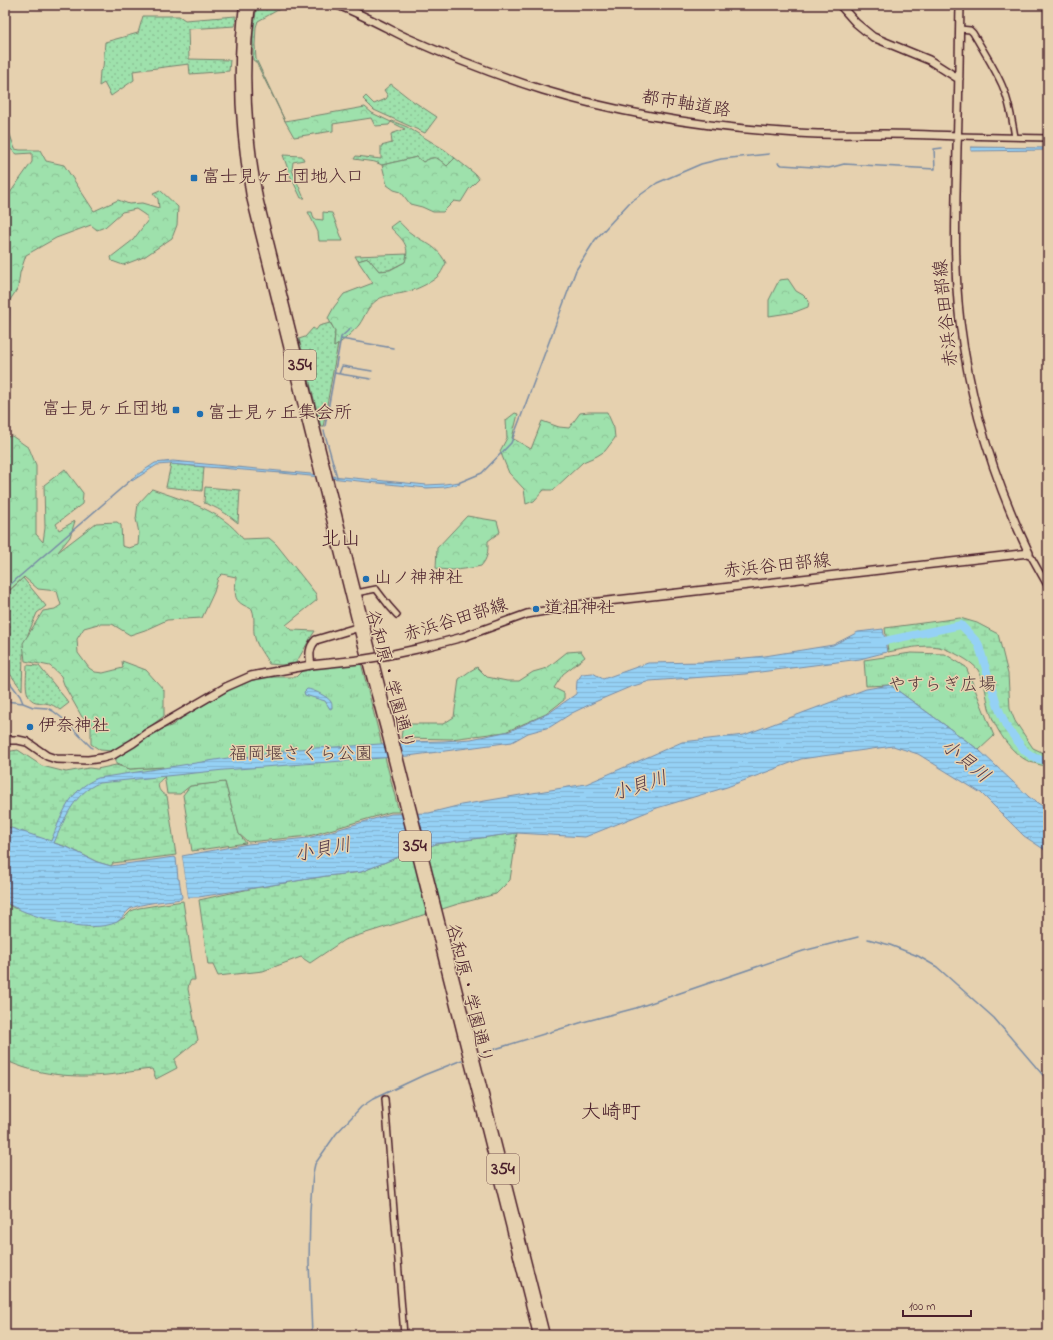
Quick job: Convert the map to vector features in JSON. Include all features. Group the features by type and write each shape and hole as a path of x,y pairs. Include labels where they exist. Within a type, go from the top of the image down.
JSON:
{"highway":[{"name":"谷和原・学園通り","path":"244,5 239,74 240,112 244,155 251,197 544,1335"},
{"name":"谷和原・学園通り","path":"251,5 246,60 246,94 250,150 254,177 356,593 362,626"},
{"name":"谷和原・学園通り","path":"445,954 538,1335"}],"main road":[{"name":"都市軸道路","path":"338,5 446,55 502,76 545,90 635,113 722,127 798,133 958,136"},
{"path":"840,5 856,24 873,37 929,60 959,79"},
{"name":"赤浜谷田部線","path":"5,740 27,742 47,756 56,759 88,760 114,755 133,744 147,733 242,679 258,674 311,665 359,660 417,649 463,637 527,614 590,603 1029,553 1003,494 985,443 970,385 960,322 956,271 956,203 960,5"},
{"path":"311,665 310,650 312,644 316,640 362,626"}],"street":[{"path":"960,30 970,30 973,33 999,80 1008,104 1015,136"},
{"name":"都市軸道路","path":"958,136 1015,136 1048,138"},
{"path":"1029,553 1048,587"},
{"path":"356,593 376,589 397,614"},
{"path":"385,1099 404,1335"}],"green space":[{"path":"257,5 287,5 258,21 256,27 255,45 256,59 285,121 256,62 253,60 253,33"},
{"path":"143,16 179,16 185,20 236,16 235,26 188,29 189,59 230,60 229,71 190,74 189,64 133,71 134,80 111,96 104,83 99,86 100,71 103,68 105,42 138,33"},
{"path":"391,84 437,117 425,133 374,110 363,99 366,96 374,104 386,99 388,96 384,90"},
{"path":"365,107 372,113 391,122 389,125 375,126 371,118 333,124 333,131 294,137 285,121"},
{"path":"392,121 407,127 445,150 455,158 447,166 436,158 431,158 423,162 417,157 382,165 375,162 354,159 356,156 381,159 381,146 392,143 391,134 405,129 391,122"},
{"path":"5,127 9,132 15,149 40,150 46,161 64,165 94,211 118,200 129,204 142,203 159,208 158,199 153,193 160,190 178,207 177,225 172,238 144,257 123,265 112,261 111,257 133,240 148,220 145,215 136,209 122,212 105,227 97,230 91,225 56,238 26,255 20,273 18,288 10,300 8,336 5,342 5,200 32,162 32,153 17,154 5,145"},
{"path":"283,155 302,156 304,160 293,162 292,170 305,198 301,198 290,175"},
{"path":"417,157 423,162 431,158 436,158 447,166 455,158 479,179 469,189 461,202 454,201 443,212 433,212 410,204 401,192 394,190 387,185 382,165"},
{"path":"308,212 312,212 314,219 323,220 323,212 332,213 343,241 319,241 318,232"},
{"path":"398,221 410,233 439,252 446,263 438,277 425,285 411,291 380,298 373,303 357,328 334,347 335,331 328,318 334,307 344,294 373,283 358,261 368,258 379,271 390,270 405,262 407,256 406,246 390,227"},
{"path":"408,254 405,262 389,270 379,271 368,258 358,261 355,256"},
{"path":"788,279 796,291 809,301 808,307 795,312 769,316 769,300 779,280"},
{"path":"330,323 335,330 334,347 338,344 323,427 321,427 299,339 305,337 313,328 316,330 319,326"},
{"path":"607,412 614,428 615,438 605,451 583,462 553,490 544,490 534,501 526,504 524,489 509,473 500,451 507,438 506,420 515,413 518,414 512,438 531,449 542,421 559,427 569,428 580,413"},
{"path":"12,436 29,448 36,465 36,534 43,542 45,528 44,485 65,469 83,493 82,504 56,524 59,530 75,521 70,537 58,552 96,523 117,522 121,525 122,546 129,548 138,545 139,533 136,519 138,504 152,489 190,502 214,514 225,521 243,539 269,538 276,544 316,594 317,600 286,625 292,630 315,631 296,663 281,665 269,664 256,641 252,609 238,601 236,598 236,577 222,574 218,578 214,592 202,618 167,620 130,635 112,624 98,624 84,628 77,639 78,653 89,668 95,672 103,673 123,668 122,661 146,670 164,690 164,716 135,738 111,751 100,750 91,744 91,721 82,717 65,687 61,676 50,666 25,661 23,643 43,611 55,609 61,605 57,591 38,589 24,577 5,594 5,437"},
{"path":"171,464 204,467 202,491 166,487"},
{"path":"205,487 240,490 238,523 222,511 204,503"},
{"path":"467,516 497,521 500,532 488,541 488,552 485,560 481,566 458,570 436,568 437,548"},
{"path":"23,578 46,606 37,613 28,634 30,644 23,655 22,690 5,667 5,595"},
{"path":"960,618 977,623 998,634 1008,674 1010,709 1015,721 1033,748 1048,755 1048,767 1030,762 1023,758 1004,740 991,716 984,683 978,670 971,663 955,653 933,646 920,646 888,652 885,628"},
{"path":"581,651 585,657 563,674 554,688 564,693 564,700 546,714 505,732 451,739 401,738 403,724 443,724 454,717 459,679 477,667 487,677 507,681 519,681 533,672 547,668 567,652"},
{"name":"やすらぎ広場","path":"911,653 945,654 966,667 994,736 979,750 890,685 866,686 864,660"},
{"name":"福岡堰さくら公園","path":"361,663 399,812 391,812 309,836 248,842 239,834 225,782 190,786 180,794 167,794 163,767 130,769 116,764 116,756 156,731 171,726 181,718 236,686 258,677 296,677 303,670"},
{"path":"27,665 39,666 69,703 60,710 51,704 32,700 27,692 26,686"},
{"path":"18,750 42,766 66,772 89,768 97,769 116,765 130,769 164,767 165,777 162,779 158,787 161,792 167,796 176,855 113,863 111,866 97,862 69,848 5,826 5,752"},
{"path":"225,782 239,834 246,843 192,851 183,795 190,786"},
{"path":"517,833 510,880 496,894 458,904 344,940 310,963 301,957 263,971 218,976 213,965 208,965 199,900 254,888 326,876 361,872 436,844"},
{"path":"183,901 195,980 191,980 188,989 198,1040 175,1059 177,1068 156,1079 152,1069 107,1075 68,1076 29,1069 5,1060 5,902 14,908 91,927 116,922 124,918 131,911 139,908"}],"water":[{"path":"971,147 1048,148 1048,150 971,151"},
{"path":"173,461 427,485 459,482 460,484 427,488 281,473 170,464 157,465 132,481 131,479 155,463"},
{"path":"883,629 887,652 860,659 745,674 650,681 630,687 597,701 572,713 550,727 528,733 512,742 408,756 224,770 99,783 83,793 76,800 54,843 69,848 97,862 111,866 174,857 176,858 178,879 182,897 181,899 135,907 130,909 117,922 106,925 92,926 76,925 44,918 15,908 5,902 5,826 51,841 62,814 74,795 88,783 98,778 297,749 471,739 510,731 549,713 576,694 577,681 582,674 593,673 603,679 648,663 705,662 765,656 833,645 858,632"},
{"name":"小貝川","path":"890,685 979,750 1029,797 1048,810 1048,852 1024,836 981,793 918,754 893,746 801,759 727,787 657,808 585,837 517,833 436,844 361,872 326,876 199,897 188,897 182,856 248,844 308,838 391,814 429,813 461,805 586,784 682,742 744,735 866,689"},
{"path":"307,689 330,700 332,708 330,709 325,701 305,695 304,692"}],"pier":[{"path":"182,856 188,897 186,897 180,857"}],"waterway":[{"path":"778,163 782,165 829,168 844,164 935,169 934,149 942,148"},
{"path":"458,483 482,473 511,443 576,270 595,240 629,203 657,183 701,164 721,159 769,154"},
{"path":"325,426 341,337 351,328"},
{"path":"341,339 393,348"},
{"path":"339,374 342,366 372,371"},
{"path":"334,373 371,379"},
{"path":"324,431 337,477"},
{"path":"5,589 132,479"},
{"path":"875,643 961,625 978,643 998,707 1006,726 1025,751 1035,758 1048,761"},
{"path":"5,676 20,696 23,703"},
{"path":"5,701 23,703 33,707 47,708 53,711 92,748"},
{"path":"482,1053 583,1022 636,1008 803,951 858,937"},
{"path":"868,939 890,945 918,956 937,967 994,1018 1048,1081"},
{"path":"313,1335 309,1263 310,1210 315,1164 336,1134 361,1107 373,1099 424,1075 462,1060"}],"place":[{"name":"富士見ヶ丘団地入口","path":"194,178"},
{"name":"富士見ヶ丘団地","path":"176,410"},
{"name":"富士見ヶ丘集会所","path":"200,414"},
{"name":"山ノ神神社","path":"366,579"},
{"name":"道祖神社","path":"536,609"},
{"name":"伊奈神社","path":"30,727"}],"district":[{"name":"北山","path":"341,540"},
{"name":"大崎町","path":"611,1113"}]}
